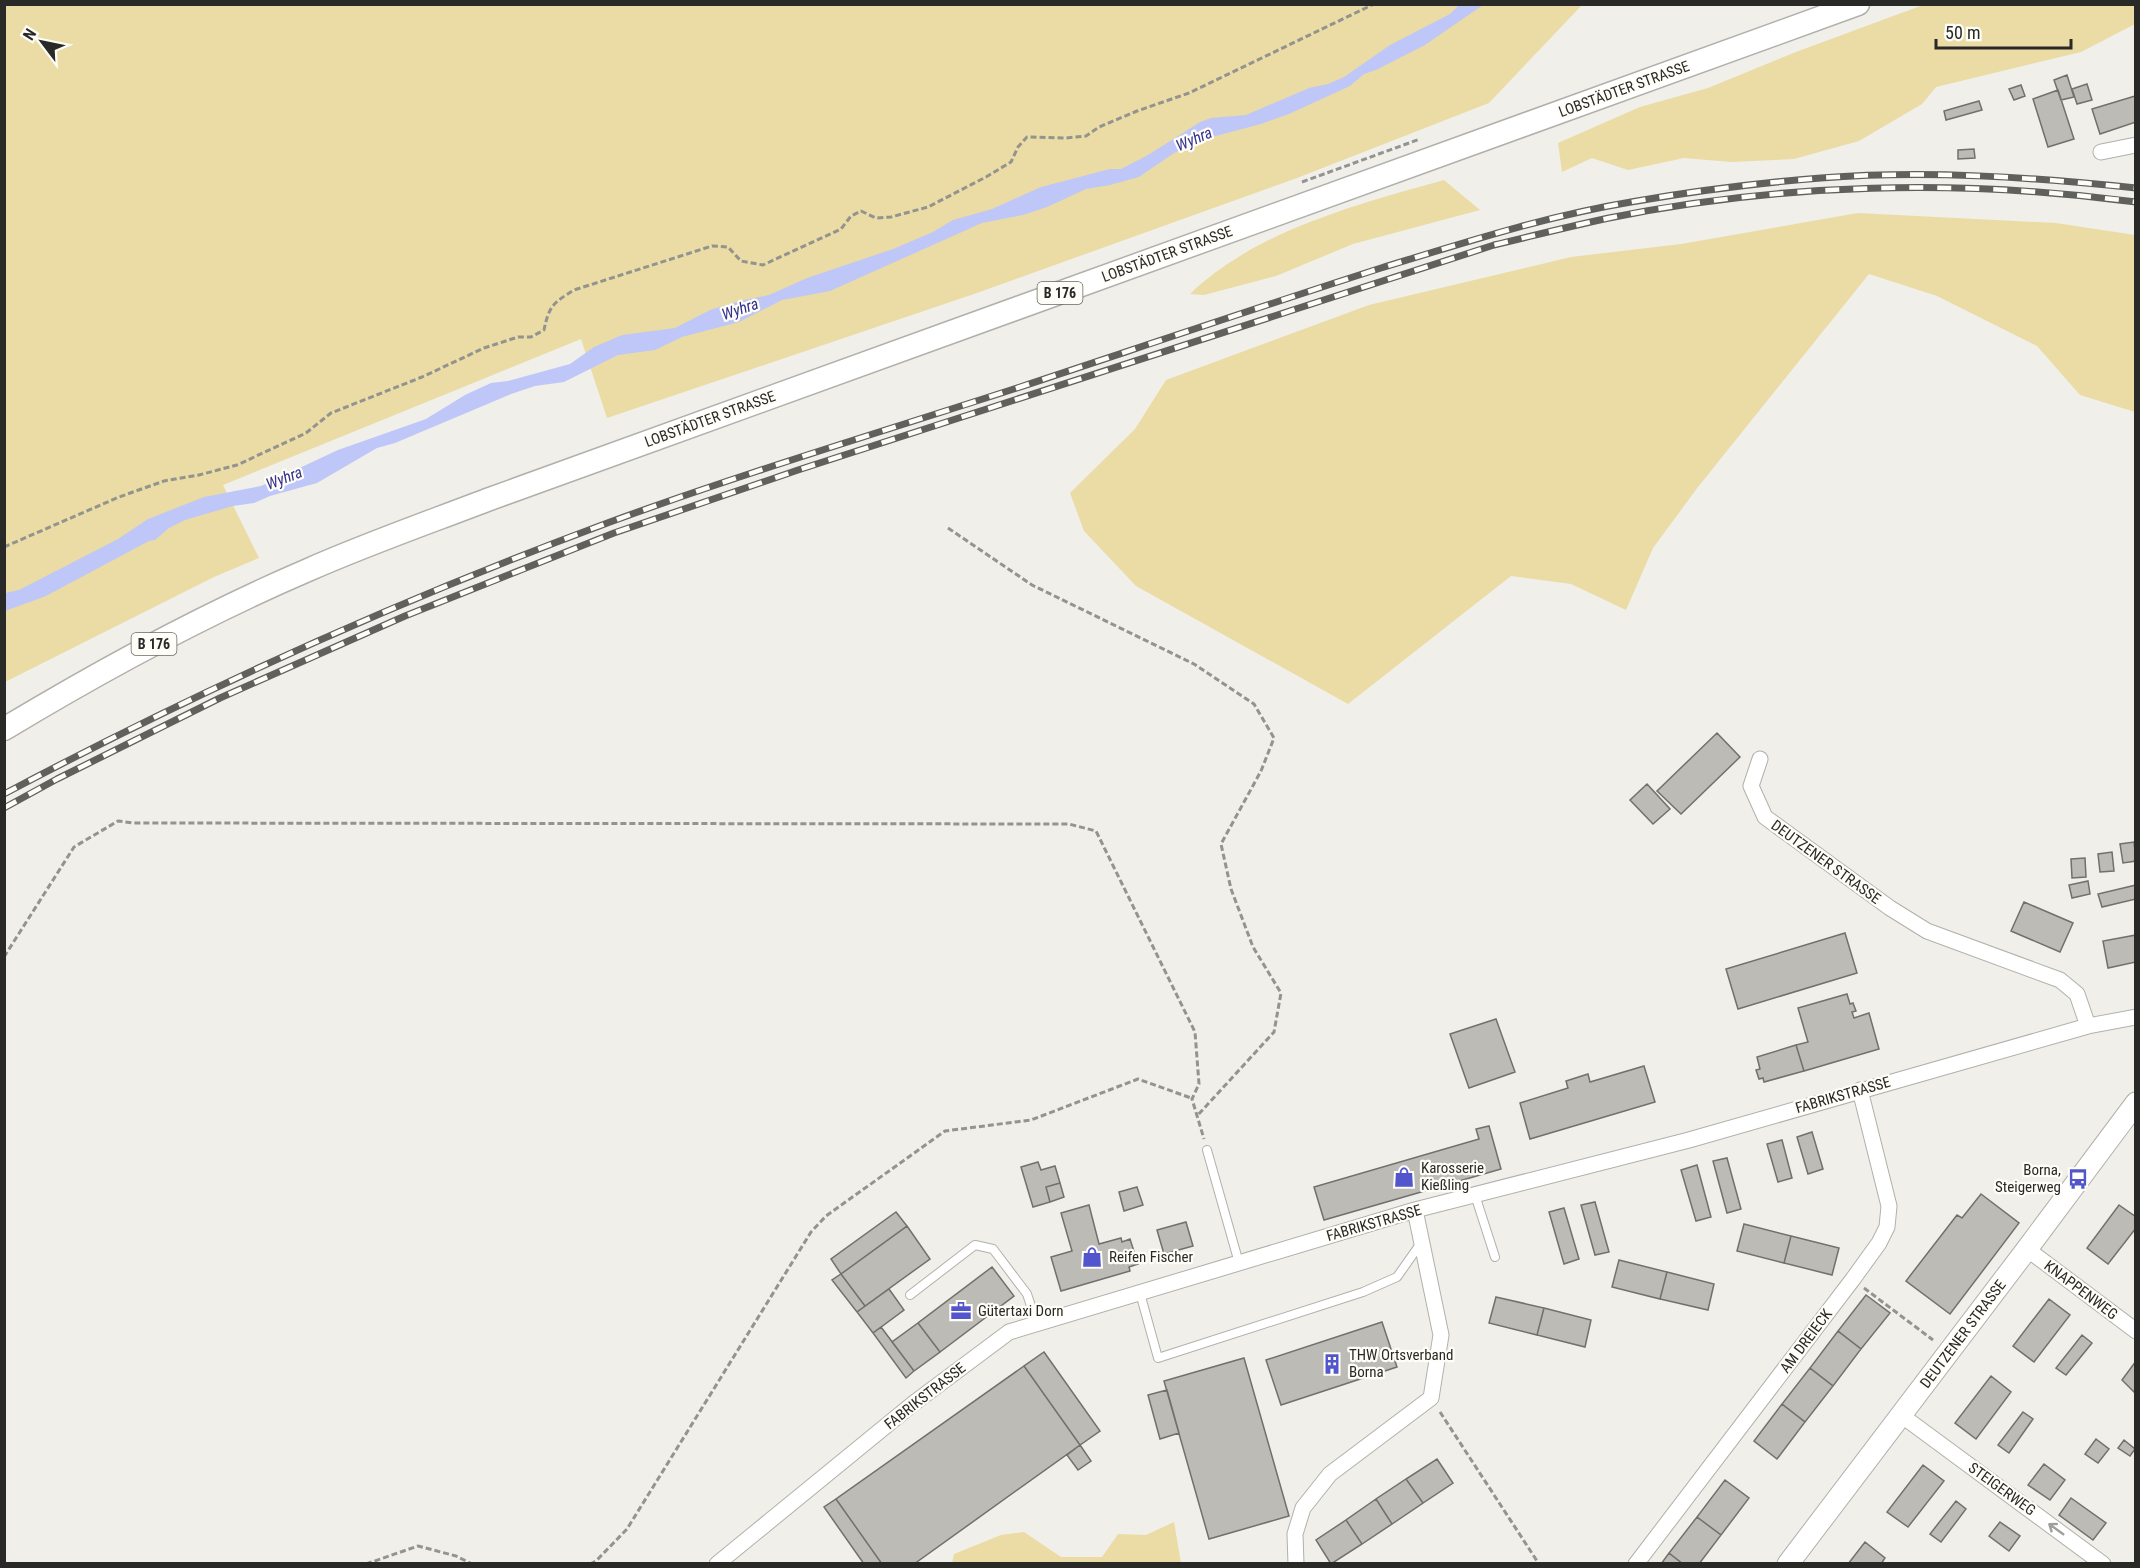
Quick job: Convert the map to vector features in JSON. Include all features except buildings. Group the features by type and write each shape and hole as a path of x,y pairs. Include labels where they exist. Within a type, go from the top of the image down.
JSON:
{"main road":[{"name":"LOBSTÄDTER STRASSE","path":"4,729 74,687 188,626 308,570 487,500 1858,4"},
{"name":"DEUTZENER STRASSE","path":"1788,1563 2136,1103"}],"street":[{"path":"2101,152 2136,145"},
{"name":"DEUTZENER STRASSE","path":"1760,759 1751,786 1765,817 1890,908 1927,931 2060,980 2077,994 2088,1026"},
{"name":"FABRIKSTRASSE","path":"717,1563 914,1403 1009,1332 1415,1210 1689,1140 2088,1026 2136,1017"},
{"name":"AM DREIECK","path":"1636,1563 1853,1279 1879,1243 1887,1227 1889,1206 1860,1090"},
{"path":"1296,1563 1295,1534 1303,1508 1330,1474 1431,1398 1441,1335 1415,1210"},
{"name":"KNAPPENWEG","path":"2027,1250 2136,1331"},
{"name":"STEIGERWEG","path":"1901,1415 2103,1563"}],"lane":[{"path":"1207,1150 1239,1263"},
{"path":"1475,1195 1496,1257"},
{"path":"1140,1293 1158,1358 1380,1285 1397,1277 1422,1242"},
{"path":"910,1295 975,1245 993,1249 1027,1294 1037,1324"}],"path":[{"path":"4,548 119,497 164,481 200,475 237,465 306,434 331,413 422,377 484,348 518,337 531,337 544,330 547,315 555,301 573,290 712,246 728,247 741,261 763,265 841,229 850,216 861,211 876,218 891,217 928,207 1011,162 1018,147 1027,137 1086,136 1099,127 1137,111 1190,93 1374,4"},
{"path":"948,528 1032,585 1194,664 1254,704 1274,738 1261,771 1221,844 1231,889 1253,947 1281,993 1274,1032 1197,1116"},
{"path":"4,957 74,847 118,821 133,824 1069,824 1096,831 1195,1032 1199,1084 1192,1099 1207,1150"},
{"path":"590,1563 596,1561 627,1529 811,1232 826,1216 945,1131 1031,1120 1138,1079 1192,1099"},
{"path":"1853,1279 1948,1352"},
{"path":"1431,1398 1539,1563"},
{"path":"366,1563 418,1546 456,1556 472,1563"}],"shaded area":[{"path":"5,5 1582,5 1489,103 1297,178 974,294 607,418 581,339 223,485 259,558 214,577 5,682"},
{"path":"1923,5 2135,5 2135,24 2081,52 1936,87 1922,104 1859,141 1794,159 1731,162 1684,158 1628,170 1592,158 1562,172 1558,143 1640,107 1708,88 1796,52"},
{"path":"1444,180 1480,210 1353,244 1276,276 1204,295 1190,294 1216,272 1245,253 1309,222"},
{"path":"1858,213 2056,223 2135,235 2135,412 2080,395 2037,346 1937,296 1869,274 1698,487 1653,548 1626,610 1571,584 1511,576 1348,704 1136,586 1084,531 1070,493 1135,429 1166,380 1369,305 1571,257 1681,244"},
{"path":"1174,1522 1181,1563 952,1563 954,1554 1001,1535 1024,1532 1061,1557 1102,1557 1118,1534 1146,1535"}],"water":[{"name":"Wyhra","path":"1459,5 1483,5 1425,45 1364,74 1350,86 1289,114 1208,138 1174,153 1139,177 1086,189 1023,215 982,223 830,291 782,300 739,322 682,337 655,350 618,355 564,382 535,386 511,394 395,443 377,448 317,483 270,496 254,503 233,506 185,520 169,528 155,540 149,541 46,596 5,611 5,593 19,590 118,539 148,519 204,497 261,486 338,450 426,419 465,395 491,383 508,381 570,364 594,347 622,335 675,328 710,310 769,295 807,278 893,249 933,232 953,220 992,209 1041,187 1110,169 1121,169 1200,122 1211,118 1246,115 1309,88 1328,84 1344,77 1390,45 1450,14"}],"railway":[{"path":"4,794 152,718 302,648 455,582 610,522 1335,283 1505,231 1599,208 1655,198 1821,178 1899,175 1978,176 2136,188"},
{"path":"4,808 220,698 405,616 614,533 798,470 1494,245 1609,218 1674,206 1805,191 1872,188 2004,190 2136,202"}],"place":[{"name":"Karosserie Kießling","path":"1404,1177"},
{"name":"Borna, Steigerweg","path":"2078,1179"},
{"name":"Reifen Fischer","path":"1092,1257"},
{"name":"Gütertaxi Dorn","path":"961,1311"},
{"name":"THW Ortsverband Borna","path":"1332,1364"}]}
